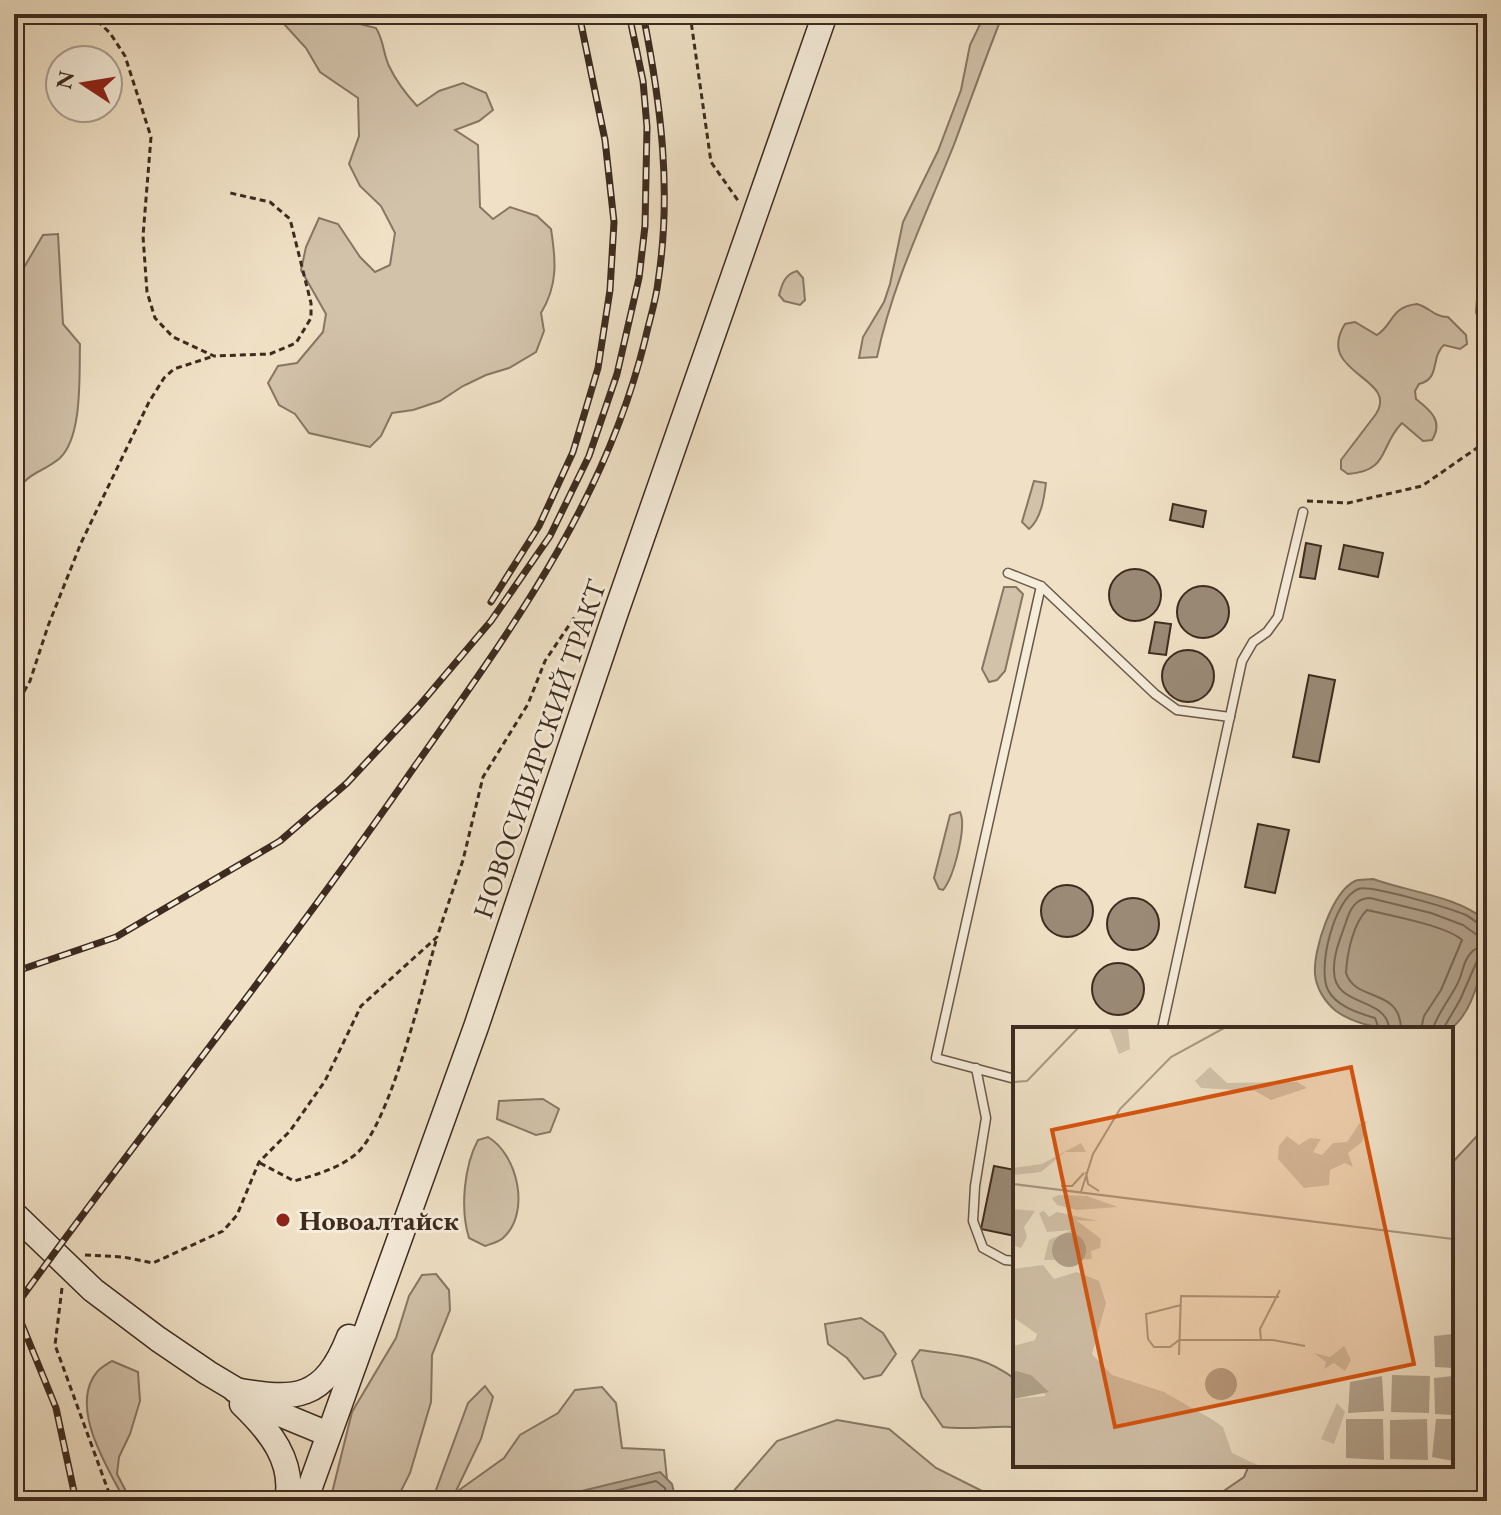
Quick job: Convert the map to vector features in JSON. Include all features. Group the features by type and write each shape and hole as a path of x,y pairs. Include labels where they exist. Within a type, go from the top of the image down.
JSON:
{"main road":[{"name":"НОВОСИБИРСКИЙ ТРАКТ","path":"305,1501 459,1073 825,14"},
{"path":"225,1384 276,1397 298,1395 324,1379 334,1368 433,1122 459,1073"},
{"path":"14,1214 65,1265 158,1339 270,1410 328,1434"},
{"path":"225,1384 270,1434 288,1473 287,1501"}],"lane":[{"path":"1162,1027 1242,661 1253,642 1267,632 1278,617 1303,512"},
{"path":"1008,573 1041,586 1155,694 1177,710 1230,717"},
{"path":"1013,1078 936,1058 1041,586"},
{"path":"976,1068 986,1118 973,1221 983,1248 1005,1260 1013,1261"}],"path":[{"path":"90,14 110,33 125,56 151,137 143,236 147,292 155,318 173,337 214,356"},
{"path":"690,14 711,162 753,221"},
{"path":"14,709 30,681 81,543 149,402 164,378 174,369 214,356 270,354 296,343 311,318 311,303 290,219 270,202 230,193"},
{"path":"1303,512 1308,500 1348,503 1422,486 1487,441"},
{"path":"259,1162 294,1181 324,1173 357,1153 385,1108 463,860 483,777 528,704 545,661 584,603 616,612"},
{"path":"112,1501 55,1345 65,1265 73,1254 123,1257 153,1263 223,1231 237,1215 259,1162 290,1131 325,1081 361,1006 437,937"}],"shaded area":[{"path":"279,14 330,14 376,28 392,72 417,106 439,91 463,83 486,93 493,110 479,121 455,130 478,145 480,207 493,219 510,207 537,216 551,229 553,283 541,313 544,331 536,352 509,368 463,386 440,401 392,413 381,436 370,447 309,433 295,414 279,405 268,383 278,366 297,363 323,332 326,314 301,270 306,247 319,218 338,224 360,257 375,272 390,265 395,233 381,206 360,186 349,164 359,136 358,98 320,72 306,48 283,23"},
{"path":"985,14 1003,14 901,274 877,357 859,358 863,337 884,302 890,284 903,222 938,151 961,90 970,45"},
{"path":"58,234 63,324 80,344 76,420 73,435 60,458 27,479 14,504 14,294 19,276 43,235"},
{"path":"1487,256 1487,343 1476,312 1480,260"},
{"path":"797,271 803,278 805,300 800,305 784,301 779,295 787,277"},
{"path":"1417,304 1448,317 1466,335 1467,344 1460,349 1444,345 1437,355 1433,373 1415,391 1416,399 1434,416 1435,433 1432,440 1423,441 1402,423 1377,463 1361,472 1348,474 1341,469 1341,460 1376,414 1380,402 1377,391 1340,354 1338,341 1345,324 1355,322 1377,335 1397,312"},
{"path":"1034,481 1046,483 1039,514 1029,529 1022,522"},
{"path":"1004,587 1016,587 1023,594 1005,671 997,680 989,682 982,669"},
{"path":"960,812 962,828 958,851 943,890 939,889 934,878 950,815"},
{"path":"543,1099 559,1109 550,1132 536,1135 497,1119 499,1101"},
{"path":"1487,1125 1487,1501 1209,1501 1244,1477 1248,1467 1453,1467 1453,1162"},
{"path":"488,1137 507,1157 517,1185 518,1200 512,1227 501,1239 485,1246 469,1238 464,1201 473,1150 478,1140"},
{"path":"436,1274 449,1290 450,1310 432,1355 431,1402 410,1473 396,1501 330,1501 352,1412 396,1338 409,1296 422,1275"},
{"path":"861,1318 883,1333 896,1354 881,1375 864,1379 847,1358 828,1344 825,1324"},
{"path":"920,1350 981,1360 1003,1371 1013,1378 1013,1427 943,1427 922,1397 912,1361"},
{"path":"112,1361 138,1372 140,1401 119,1457 117,1474 131,1501 125,1501 109,1472 89,1419 89,1386 98,1371"},
{"path":"485,1386 493,1397 481,1439 455,1493 504,1458 520,1435 558,1413 575,1390 602,1387 616,1403 622,1448 664,1450 667,1479 659,1501 432,1501 468,1403"},
{"path":"837,1420 889,1429 936,1468 1002,1501 725,1501 777,1441"}],"water":[{"path":"1373,879 1447,900 1487,921 1479,980 1467,1009 1452,1027 1376,1027 1362,1024 1336,1011 1325,999 1316,979 1315,964 1321,937 1339,897 1347,887 1359,880"},
{"path":"660,1472 672,1484 676,1501 540,1501"}],"building":[{"path":"1173,504 1206,511 1203,527 1170,520"},
{"path":"1306,543 1321,546 1315,579 1300,577"},
{"path":"1344,545 1383,553 1378,577 1339,569"},
{"path":"1135,569 1153,577 1161,595 1153,613 1135,621 1117,613 1109,595 1117,577"},
{"path":"1203,586 1221,594 1229,612 1221,630 1203,638 1185,630 1177,612 1185,594"},
{"path":"1155,622 1171,624 1166,655 1149,653"},
{"path":"1188,650 1206,658 1214,676 1206,694 1188,702 1170,694 1162,676 1170,658"},
{"path":"1309,675 1335,680 1319,762 1293,757"},
{"path":"1258,824 1289,830 1275,893 1245,887"},
{"path":"1067,885 1085,893 1093,911 1085,929 1067,937 1049,929 1041,911 1049,893"},
{"path":"1133,898 1151,906 1159,924 1151,942 1133,950 1115,942 1107,924 1115,906"},
{"path":"1118,963 1136,971 1144,989 1136,1007 1118,1015 1100,1007 1092,989 1100,971"},
{"path":"994,1166 1013,1170 1013,1236 981,1229"}],"railway":[{"path":"491,602 539,526 573,452 598,368 610,290 614,222 605,140 579,14"},
{"path":"14,972 116,937 280,841 347,783 418,707 491,621 550,536 589,456 617,374 639,278 645,226 647,127 643,81 629,14"},
{"path":"14,1308 366,835 519,615 580,511 628,400 658,282 664,181 655,81 643,14"},
{"path":"14,1305 56,1408 76,1501"}],"place":[{"name":"Новоалтайск","path":"283,1220"}]}
